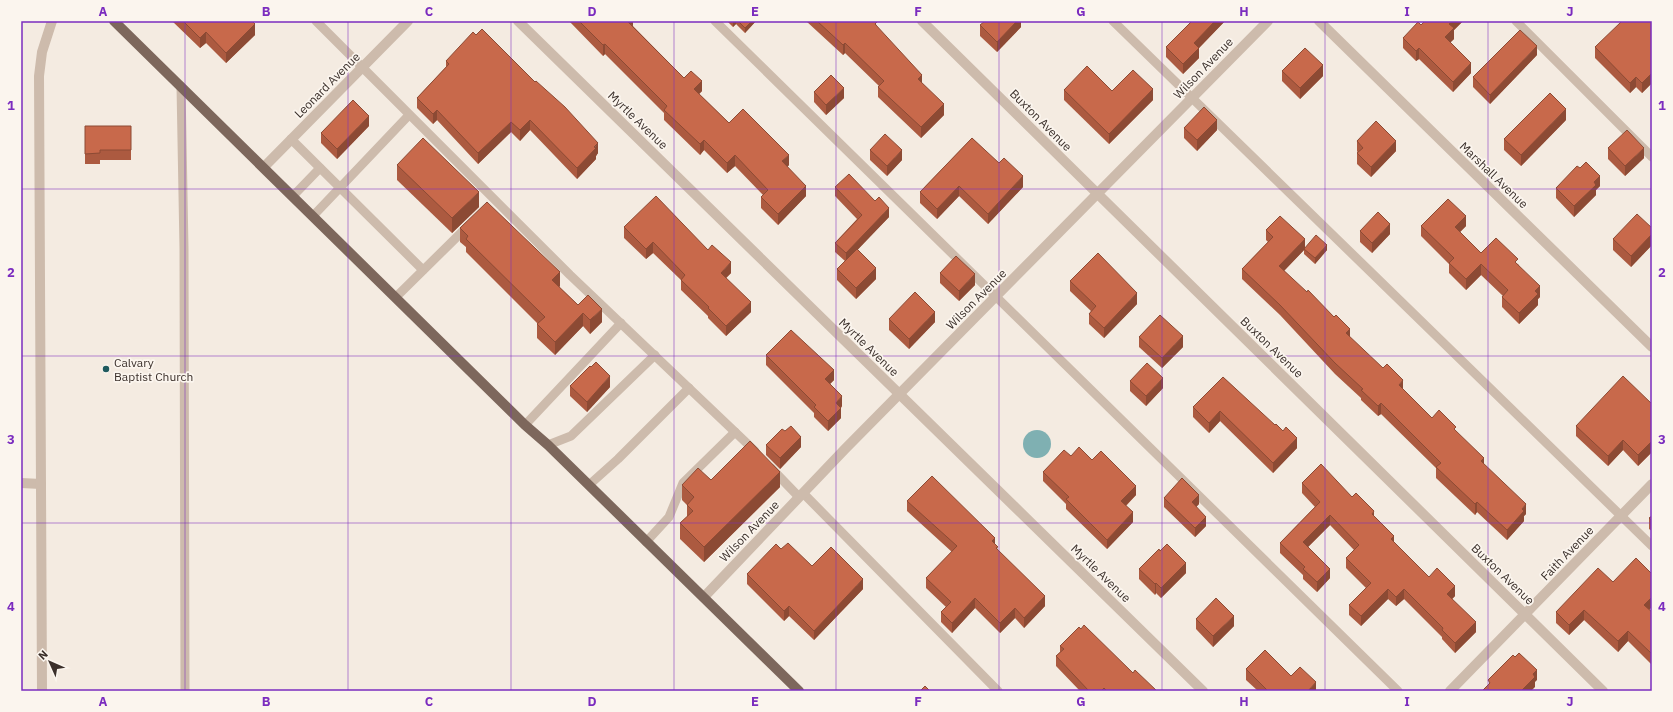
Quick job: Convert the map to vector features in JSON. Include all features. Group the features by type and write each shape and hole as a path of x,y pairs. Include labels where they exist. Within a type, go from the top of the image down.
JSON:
{"main road":[{"path":"114,21 396,296 525,425 548,445 799,691"}],"street":[{"path":"42,691 39,76 42,52 52,21"},
{"name":"Leonard Avenue","path":"264,167 408,21"},
{"name":"Myrtle Avenue","path":"518,21 1203,691"},
{"name":"Buxton Avenue","path":"922,21 1603,691"},
{"name":"Wilson Avenue","path":"704,597 899,394 1268,21"},
{"name":"Marshall Avenue","path":"1319,21 1652,347"},
{"path":"21,484 41,484"},
{"name":"Faith Avenue","path":"1450,691 1652,484"}],"lane":[{"path":"316,21 409,115 492,203 621,323 801,495 998,691"},
{"path":"714,21 1398,691"},
{"path":"1113,21 1652,546"},
{"path":"1516,21 1652,157"},
{"path":"181,86 184,249 185,691"},
{"path":"313,216 409,115"},
{"path":"291,139 423,270"},
{"path":"293,196 320,168"},
{"path":"396,296 472,222"},
{"path":"525,425 621,323"},
{"path":"548,445 571,436 654,355"},
{"path":"589,485 618,459 689,388"},
{"path":"646,542 669,517 683,483 735,432"}],"water":[{"path":"1037,430 1047,434 1051,444 1047,454 1037,458 1027,454 1023,444 1027,434"}],"building":[{"path":"183,21 252,21 255,24 226,53 206,32 200,38"},
{"path":"579,21 627,21 684,78 691,71 702,81 694,89 729,123 743,109 789,155 782,161 806,186 778,214 761,197 768,190 735,155 727,163 704,140 700,144 664,110 667,106 605,44 603,45"},
{"path":"738,21 752,21 745,28"},
{"path":"817,21 877,22 875,24 922,75 918,79 944,104 921,127 878,87 884,81 845,43 843,45"},
{"path":"985,21 1017,21 997,42 980,25"},
{"path":"1192,21 1215,21 1194,43 1199,48 1183,64 1166,47"},
{"path":"1425,21 1453,21 1449,24 1454,28 1445,37 1471,63 1453,82 1419,48 1416,51 1403,38 1418,22 1421,25"},
{"path":"1622,21 1652,21 1652,73 1642,83 1636,77 1630,83 1595,47"},
{"path":"482,29 535,82 536,81 565,107 598,143 594,147 596,148 577,168 530,120 520,130 511,122 478,153 437,110 433,114 417,98 449,64 446,61 473,32 476,35"},
{"path":"1520,30 1537,46 1490,95 1473,77"},
{"path":"1305,48 1323,65 1300,88 1282,71"},
{"path":"1087,66 1112,91 1133,70 1153,89 1109,134 1064,90"},
{"path":"831,75 844,88 826,105 814,92"},
{"path":"1550,93 1566,109 1521,155 1504,139"},
{"path":"353,100 369,116 337,149 321,133"},
{"path":"1204,107 1217,120 1197,140 1184,128"},
{"path":"1376,121 1396,141 1371,167 1357,153 1363,148 1357,141"},
{"path":"85,126 131,126 131,150 100,150 100,153 85,154"},
{"path":"1627,130 1644,148 1625,166 1608,148"},
{"path":"885,134 902,150 887,166 870,150"},
{"path":"423,138 479,192 452,218 397,165"},
{"path":"972,138 999,163 1004,158 1023,176 988,214 959,186 937,209 920,192"},
{"path":"1586,162 1600,176 1594,182 1596,185 1574,206 1556,188 1577,166 1580,168"},
{"path":"849,174 875,201 879,197 889,208 846,253 835,243 862,215 835,187"},
{"path":"656,196 708,250 712,245 731,262 721,273 751,302 726,326 681,280 685,275 653,242 646,249 624,227"},
{"path":"1448,199 1466,216 1455,227 1481,253 1496,238 1518,259 1515,262 1540,286 1535,291 1538,294 1519,313 1502,297 1508,290 1481,264 1466,279 1449,263 1454,258 1421,226"},
{"path":"487,202 560,272 552,280 578,305 588,295 602,309 590,320 583,313 555,342 537,324 545,317 466,239 468,236 460,228"},
{"path":"1378,212 1390,224 1372,243 1360,231"},
{"path":"1637,214 1652,228 1652,234 1631,256 1613,239"},
{"path":"1280,216 1305,239 1279,266 1307,292 1308,290 1334,317 1336,315 1350,329 1346,333 1383,368 1387,364 1403,380 1399,385 1432,418 1439,410 1456,427 1454,429 1484,458 1481,461 1526,504 1522,509 1524,511 1507,530 1477,502 1475,504 1436,467 1441,463 1381,403 1378,406 1361,390 1363,389 1335,363 1280,305 1242,269 1273,237 1266,230"},
{"path":"1316,235 1327,245 1315,258 1304,249"},
{"path":"857,249 876,268 856,288 837,269"},
{"path":"1098,253 1137,293 1104,328 1089,314 1096,306 1070,281"},
{"path":"956,256 975,274 959,291 940,273"},
{"path":"915,292 935,312 909,339 889,319"},
{"path":"1160,315 1183,336 1162,358 1139,337"},
{"path":"791,330 834,370 825,379 842,396 836,403 841,408 828,421 814,407 816,405 766,355"},
{"path":"596,362 610,376 587,402 570,386"},
{"path":"1147,363 1163,378 1146,396 1130,381"},
{"path":"1623,376 1652,404 1652,441 1638,455 1623,440 1608,456 1576,426"},
{"path":"1223,377 1275,425 1276,424 1283,431 1286,427 1297,438 1273,463 1220,411 1209,423 1193,407"},
{"path":"791,426 801,437 780,458 766,445 782,429 785,431"},
{"path":"750,441 780,472 704,547 680,523 693,511 687,505 694,497 682,485 698,468 711,480"},
{"path":"1079,447 1092,460 1101,451 1136,486 1121,501 1133,512 1107,540 1066,499 1069,497 1043,472 1064,450 1071,456"},
{"path":"1321,464 1352,497 1356,493 1374,511 1372,514 1394,536 1391,539 1429,577 1437,568 1455,586 1447,594 1476,622 1455,643 1442,630 1443,628 1404,589 1396,597 1388,589 1361,616 1349,605 1371,583 1346,558 1359,545 1330,515 1303,542 1330,569 1317,582 1303,569 1305,567 1280,543 1320,502 1302,483"},
{"path":"932,476 995,538 992,541 998,547 996,548 1045,596 1024,618 1015,608 1000,623 975,598 952,623 941,612 951,602 926,578 957,546 907,501"},
{"path":"1182,478 1199,495 1192,502 1206,517 1195,528 1164,498"},
{"path":"788,543 812,566 831,547 863,579 814,631 789,606 784,611 747,574 776,544 781,549"},
{"path":"1167,544 1186,563 1161,588 1139,569 1159,549 1160,551"},
{"path":"1636,558 1652,574 1652,597 1644,605 1652,612 1652,654 1628,631 1618,641 1584,610 1569,625 1556,612 1598,568 1613,582"},
{"path":"1216,598 1234,616 1213,636 1196,619"},
{"path":"1084,625 1133,673 1135,670 1157,691 1107,691 1104,688 1101,691 1089,691 1056,656 1064,649 1060,646 1079,627 1081,629"},
{"path":"1265,650 1291,676 1300,667 1316,682 1308,691 1268,691 1246,669"},
{"path":"1519,653 1537,670 1533,674 1535,677 1521,691 1482,691 1490,683 1488,680 1513,655 1515,657"},
{"path":"925,686 930,691 920,691"}],"place":[{"name":"Calvary Baptist Church","path":"106,369"}]}
